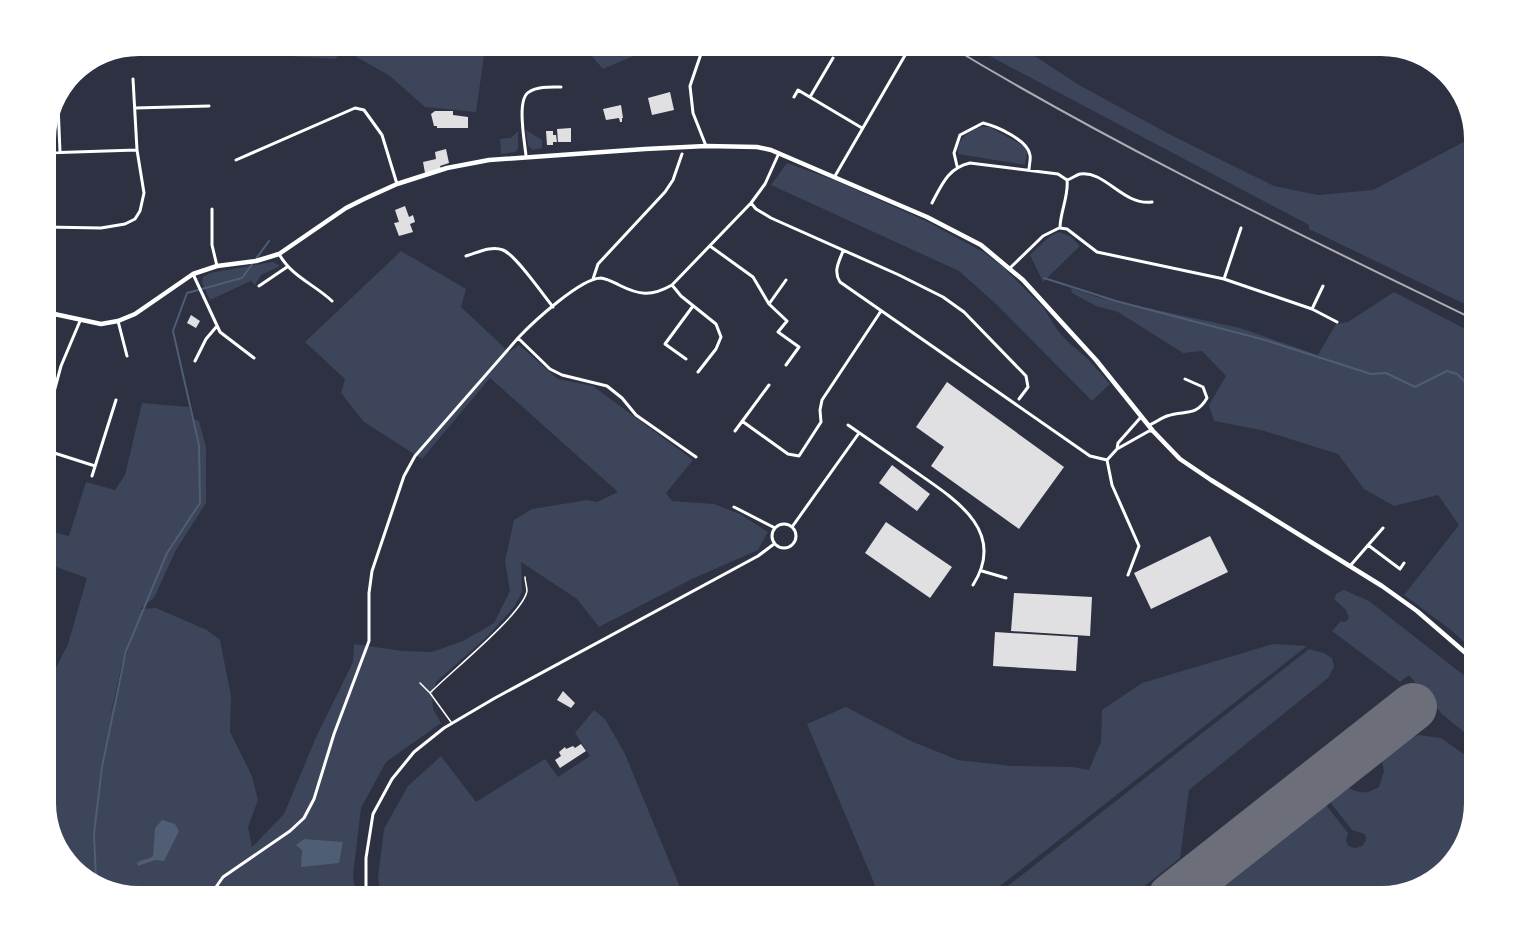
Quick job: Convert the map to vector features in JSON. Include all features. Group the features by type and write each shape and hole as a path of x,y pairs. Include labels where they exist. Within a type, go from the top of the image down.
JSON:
{"main road":[{"path":"56,315 101,324 118,321 135,314 193,274 217,266 256,261 279,254 346,208 397,184 461,165 489,160 706,146 757,147 779,153 835,176 950,228 981,245 1011,268 1086,349 1166,446 1190,466 1417,610 1464,651"}],"street":[{"path":"700,56 690,86 693,113 706,146"},
{"path":"835,176 905,56"},
{"path":"810,97 833,58"},
{"path":"56,227 101,228 125,224 135,219 140,211 144,193 137,150 133,79"},
{"path":"526,158 522,101 526,93 536,88 561,87"},
{"path":"794,97 798,90 862,128"},
{"path":"135,108 208,106"},
{"path":"236,160 355,108 364,110 382,135 397,184"},
{"path":"59,117 60,152"},
{"path":"957,166 954,153 960,135 983,123 993,125 1026,144 1031,156 1029,170"},
{"path":"56,152 137,150"},
{"path":"217,886 223,877 290,831 304,818 314,799 334,734 369,641 369,593 372,571 404,476 428,439 518,338 536,320 581,284 592,279 608,279 635,293 660,292 672,285 751,203 765,184 779,153"},
{"path":"592,279 598,264 665,192 673,180 682,154"},
{"path":"932,202 943,182 957,166 970,163 1058,174 1067,180 1068,189 1060,214 1060,228"},
{"path":"1067,180 1080,174 1093,175 1135,202 1143,204 1152,202"},
{"path":"751,203 771,218 926,288 964,312 1026,376 1028,387 1019,399"},
{"path":"212,209 212,246 217,266"},
{"path":"1011,268 1043,236 1060,228 1072,233 1097,252 1224,279 1312,309 1337,322"},
{"path":"1224,279 1241,228"},
{"path":"710,246 753,277 769,303 787,321 778,332 799,347 786,365"},
{"path":"466,256 489,248 503,250 514,258 553,307"},
{"path":"843,251 836,276 840,282 1090,456 1107,460"},
{"path":"279,254 287,267 332,301"},
{"path":"260,286 287,267"},
{"path":"193,274 220,332 254,358"},
{"path":"769,303 786,280"},
{"path":"672,285 716,324 721,337 716,349 698,372"},
{"path":"1312,309 1323,286"},
{"path":"686,359 665,344 693,306"},
{"path":"742,421 788,454 799,456 820,422 822,400 881,311"},
{"path":"56,387 80,321"},
{"path":"118,321 127,356"},
{"path":"195,361 206,339 217,326"},
{"path":"518,338 550,369 562,375 607,386 622,398 636,415 696,457"},
{"path":"1149,425 1167,416 1189,413 1201,408 1207,398 1203,387 1185,379"},
{"path":"735,431 769,384"},
{"path":"92,476 116,400"},
{"path":"1117,449 1118,443 1142,416"},
{"path":"848,424 957,501 976,523 984,543 982,571 973,585"},
{"path":"1107,460 1117,449 1153,431"},
{"path":"792,527 860,433"},
{"path":"56,454 95,466"},
{"path":"1107,460 1112,485 1138,546 1128,575"},
{"path":"734,507 775,528"},
{"path":"785,524 792,527 797,537 792,546 784,549 774,544 772,534 775,528 785,524"},
{"path":"1350,566 1383,528"},
{"path":"366,886 366,858 373,814 392,779 414,752 452,724 758,556 774,544"},
{"path":"1368,545 1400,569 1404,563"},
{"path":"982,571 1006,578"}],"lane":[{"path":"430,693 497,631 524,599 527,591 525,577"},
{"path":"420,683 452,724"}],"shaded area":[{"path":"289,56 338,56 335,59"},
{"path":"355,56 484,56 476,112 425,107 390,76"},
{"path":"592,56 633,56 603,69"},
{"path":"990,56 1035,56 1079,85 1169,134 1274,186 1318,195 1373,190 1464,142 1464,304 1309,229 1309,225"},
{"path":"982,127 990,127 1025,147 1027,152 1025,165 958,154 959,144 964,136"},
{"path":"526,130 542,140 542,148 533,150 528,146"},
{"path":"518,131 518,149 515,152 501,154 500,139 511,138"},
{"path":"787,163 834,180 926,221 985,253 1003,267 1043,307 1058,331 1110,384 1092,401 997,305 959,271 771,185"},
{"path":"1059,232 1070,236 1080,246 1043,282 1030,255 1050,236"},
{"path":"401,251 466,289 461,307 509,352 519,345 558,379 593,386 693,460 666,493 672,501 714,504 740,514 768,532 758,550 692,579 599,627 577,599 521,562 522,592 514,607 488,636 436,682 432,696 433,709 441,723 386,762 361,808 353,875 354,886 128,886 107,880 80,862 67,845 58,825 56,667 68,644 87,578 56,567 56,533 69,536 86,482 115,490 125,475 142,403 189,407 192,419 199,421 206,447 206,503 176,550 154,598 140,609 156,608 207,630 220,640 231,696 230,732 252,776 258,800 248,827 252,847 284,814 317,735 353,662 354,644 403,651 432,652 463,641 494,623 510,591 505,561 514,520 532,509 587,500 597,502 618,492 490,378 422,459 364,422 341,393 345,379 305,342","holes":["133,631 110,717 122,664"]},
{"path":"273,262 279,265 278,267 261,275 255,285 251,281 210,300 202,283 203,277 210,273"},
{"path":"1071,288 1097,297 1240,328 1318,355 1336,324 1348,322 1394,292 1464,328 1464,642 1404,595 1459,525 1438,495 1394,506 1364,489 1338,454 1261,430 1214,421 1209,405 1226,376 1202,351 1183,353 1118,312 1096,306 1072,293"},
{"path":"1344,590 1369,601 1464,675 1464,732 1442,714 1409,675 1400,682 1332,631 1341,621 1345,622 1349,618 1346,610 1334,599 1337,593"},
{"path":"1273,644 1307,646 1000,886 875,886 807,724 846,707 911,741 958,760 1012,766 1073,767 1089,770 1101,742 1102,710 1142,683"},
{"path":"1309,649 1332,658 1334,667 1328,678 1189,790 1180,858 1145,886 1008,886"},
{"path":"594,710 605,719 625,754 679,886 379,886 378,878 384,829 408,786 441,756 476,802 545,759 558,777 590,756 575,733"},
{"path":"1418,735 1441,738 1464,754 1462,825 1447,854 1432,869 1413,880 1392,886 1222,886 1326,805 1348,833 1346,840 1348,846 1355,848 1362,846 1366,840 1365,834 1352,830 1330,802 1349,788 1364,792 1379,787 1384,771 1382,760 1407,740"},
{"path":"162,820 175,824 179,831 164,861 155,860 138,866 137,863 153,856 155,828"},
{"path":"304,839 343,842 339,863 301,867 302,850 296,845"}],"building":[{"path":"670,92 674,110 652,115 648,98"},
{"path":"621,105 622,122 619,118 606,120 603,109"},
{"path":"435,111 453,111 453,115 468,117 468,128 437,128 434,126 431,114"},
{"path":"571,128 571,142 558,142 557,129"},
{"path":"546,131 553,131 553,135 556,135 557,142 553,142 553,145 547,145"},
{"path":"446,149 449,163 440,166 441,169 425,173 423,162 436,159 435,152"},
{"path":"405,206 409,217 413,215 415,222 410,224 413,232 399,236 394,223 399,222 395,210"},
{"path":"191,315 200,321 196,328 187,323"},
{"path":"947,382 1064,467 1019,529 931,466 944,447 916,427"},
{"path":"892,465 930,494 917,511 879,483"},
{"path":"886,522 952,567 930,598 865,553"},
{"path":"1210,536 1228,572 1151,609 1134,573"},
{"path":"1014,593 1092,597 1090,636 1011,631"},
{"path":"995,632 1078,637 1076,671 993,666"},
{"path":"563,691 575,703 571,708 557,700"},
{"path":"581,744 586,751 560,768 555,760 561,756 559,752 565,747 566,749 573,746 575,748"}],"waterway":[{"path":"96,874 94,834 102,767 126,651 167,553 200,503 199,445 173,331 187,293 242,278 269,241"},
{"path":"1044,278 1116,301 1265,340 1371,374 1386,373 1415,387 1447,371 1457,374 1464,381"}],"runway":[{"path":"1186,886 1413,707"}],"railway":[{"path":"967,56 1143,154 1464,315"}]}
